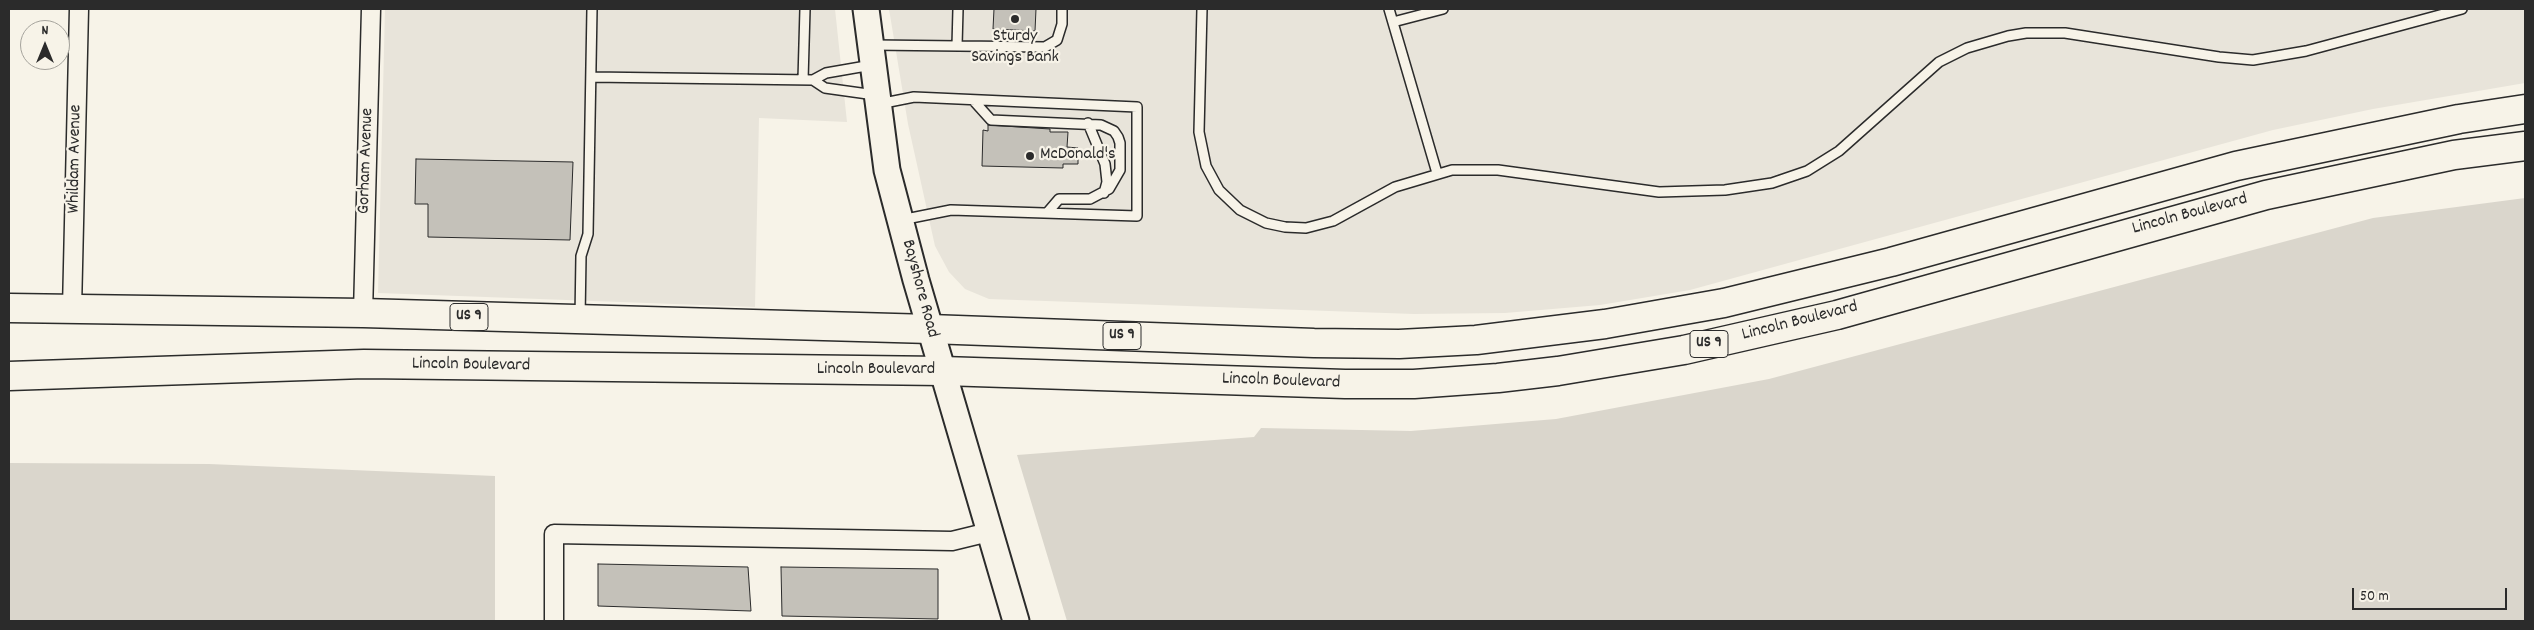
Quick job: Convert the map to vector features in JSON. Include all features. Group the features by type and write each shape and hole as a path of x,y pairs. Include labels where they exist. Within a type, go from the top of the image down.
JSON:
{"highway":[{"name":"Lincoln Boulevard","path":"9,308 363,313 930,329 1314,344 1390,344 1537,334 1733,301 1891,262 2236,166 2450,121 2525,109"},
{"name":"Lincoln Boulevard","path":"9,376 364,364 943,371 1345,384 1414,384 1558,371 1684,350 1837,315 2275,192 2454,155 2525,146"}],"main road":[{"name":"Bayshore Road","path":"866,9 888,170 930,329 1016,621"}],"street":[{"name":"Whildam Avenue","path":"72,309 80,9"},
{"name":"Gorham Avenue","path":"363,313 371,9"},
{"path":"554,621 554,534 952,541 989,532"}],"lane":[{"path":"580,320 581,256 588,234 592,9"},
{"path":"803,80 805,9"},
{"path":"957,46 958,9"},
{"path":"591,77 813,80 871,55 957,46 1045,47 1057,40 1062,24 1062,9"},
{"path":"1202,9 1200,143 1206,166 1219,190 1240,210 1266,224 1285,227 1320,226 1339,218 1395,187 1437,173 1465,168 1498,170 1659,192 1702,192 1747,188 1790,177 1823,162 1856,138 1939,62 1968,48 2008,36 2026,33 2065,33 2219,58 2254,60 2306,51 2462,9"},
{"path":"1390,9 1437,173"},
{"path":"1393,22 1443,9"},
{"path":"813,80 825,88 877,99 914,97 1137,107 1137,216 951,210 930,212 901,220"},
{"path":"972,100 991,120 1088,124 1109,128 1118,137 1121,162 1118,176 1104,193 1090,199 1060,199 1047,213"},
{"path":"1088,124 1105,164 1107,182 1104,193"}],"shaded area":[{"path":"385,9 835,9 847,122 759,118 755,307 378,293"},
{"path":"889,9 2525,9 2525,83 2373,109 2273,130 1690,290 1600,305 1505,313 1414,314 989,299 965,289 949,272 935,246 908,124"},
{"path":"2525,198 2525,621 1067,621 1017,455 1254,437 1261,428 1411,431 1556,419 1769,379 2373,218"},
{"path":"9,463 209,464 495,476 495,621 9,621"}],"building":[{"name":"Sturdy Savings Bank","path":"994,9 1036,9 1035,31 993,29"},
{"name":"McDonald's","path":"988,125 1050,129 1050,132 1068,132 1067,147 1078,148 1078,164 1063,164 1063,168 982,166 983,130 988,131"},
{"path":"416,159 573,162 570,240 428,237 428,204 415,204"},
{"path":"598,564 748,567 751,611 598,606"},
{"path":"781,567 938,569 938,619 782,616"}],"place":[{"name":"Sturdy Savings Bank","path":"1015,19"},
{"name":"McDonald's","path":"1030,156"}]}
